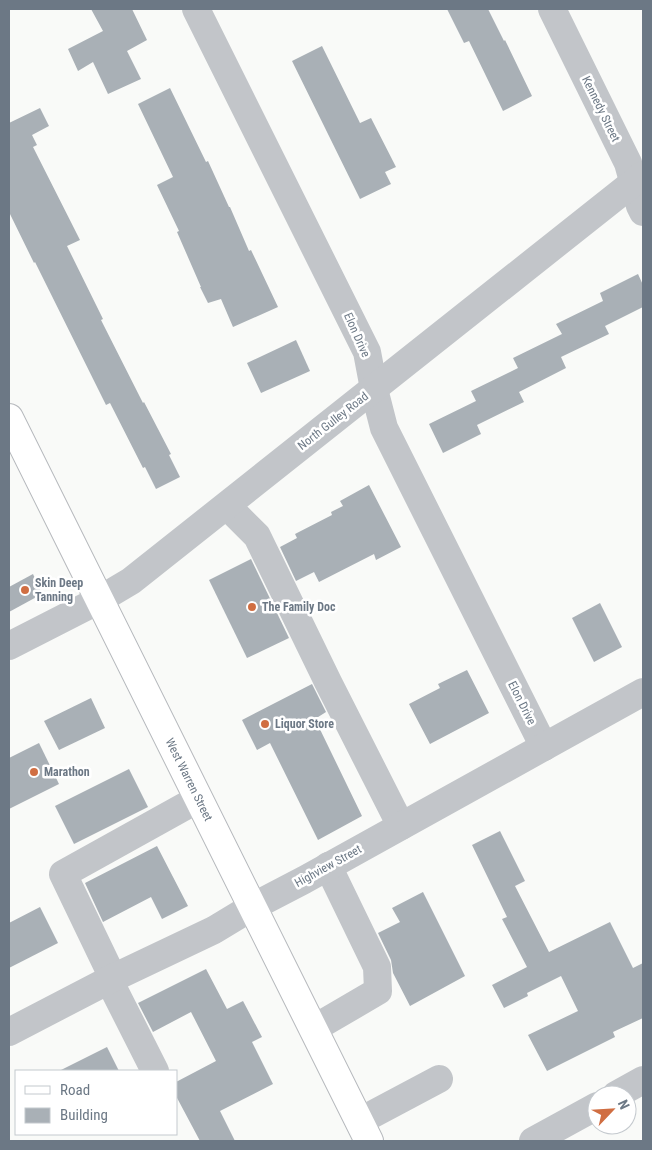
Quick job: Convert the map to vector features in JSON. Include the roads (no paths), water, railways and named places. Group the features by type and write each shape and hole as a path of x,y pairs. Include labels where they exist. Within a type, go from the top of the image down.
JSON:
{"main road":[{"name":"West Warren Street","path":"9,418 364,1131"}],"street":[{"name":"Elon Drive","path":"196,9 367,352 384,428 544,747"},
{"name":"Kennedy Street","path":"552,9 628,163 638,179 643,212"},
{"name":"North Gulley Road","path":"9,646 99,600 131,581 638,179"},
{"path":"227,506 257,536 401,826"},
{"name":"Highview Street","path":"9,1032 111,979 214,930 252,907 643,692"},
{"path":"155,1070 63,874 198,798"},
{"path":"313,1029 378,991 377,967 328,866"},
{"path":"364,1131 439,1079"},
{"path":"547,1138 587,1112"}],"place":[{"name":"Skin Deep Tanning","path":"25,590"},
{"name":"The Family Doc","path":"252,607"},
{"name":"Liquor Store","path":"265,724"},
{"name":"Marathon","path":"34,772"}]}
